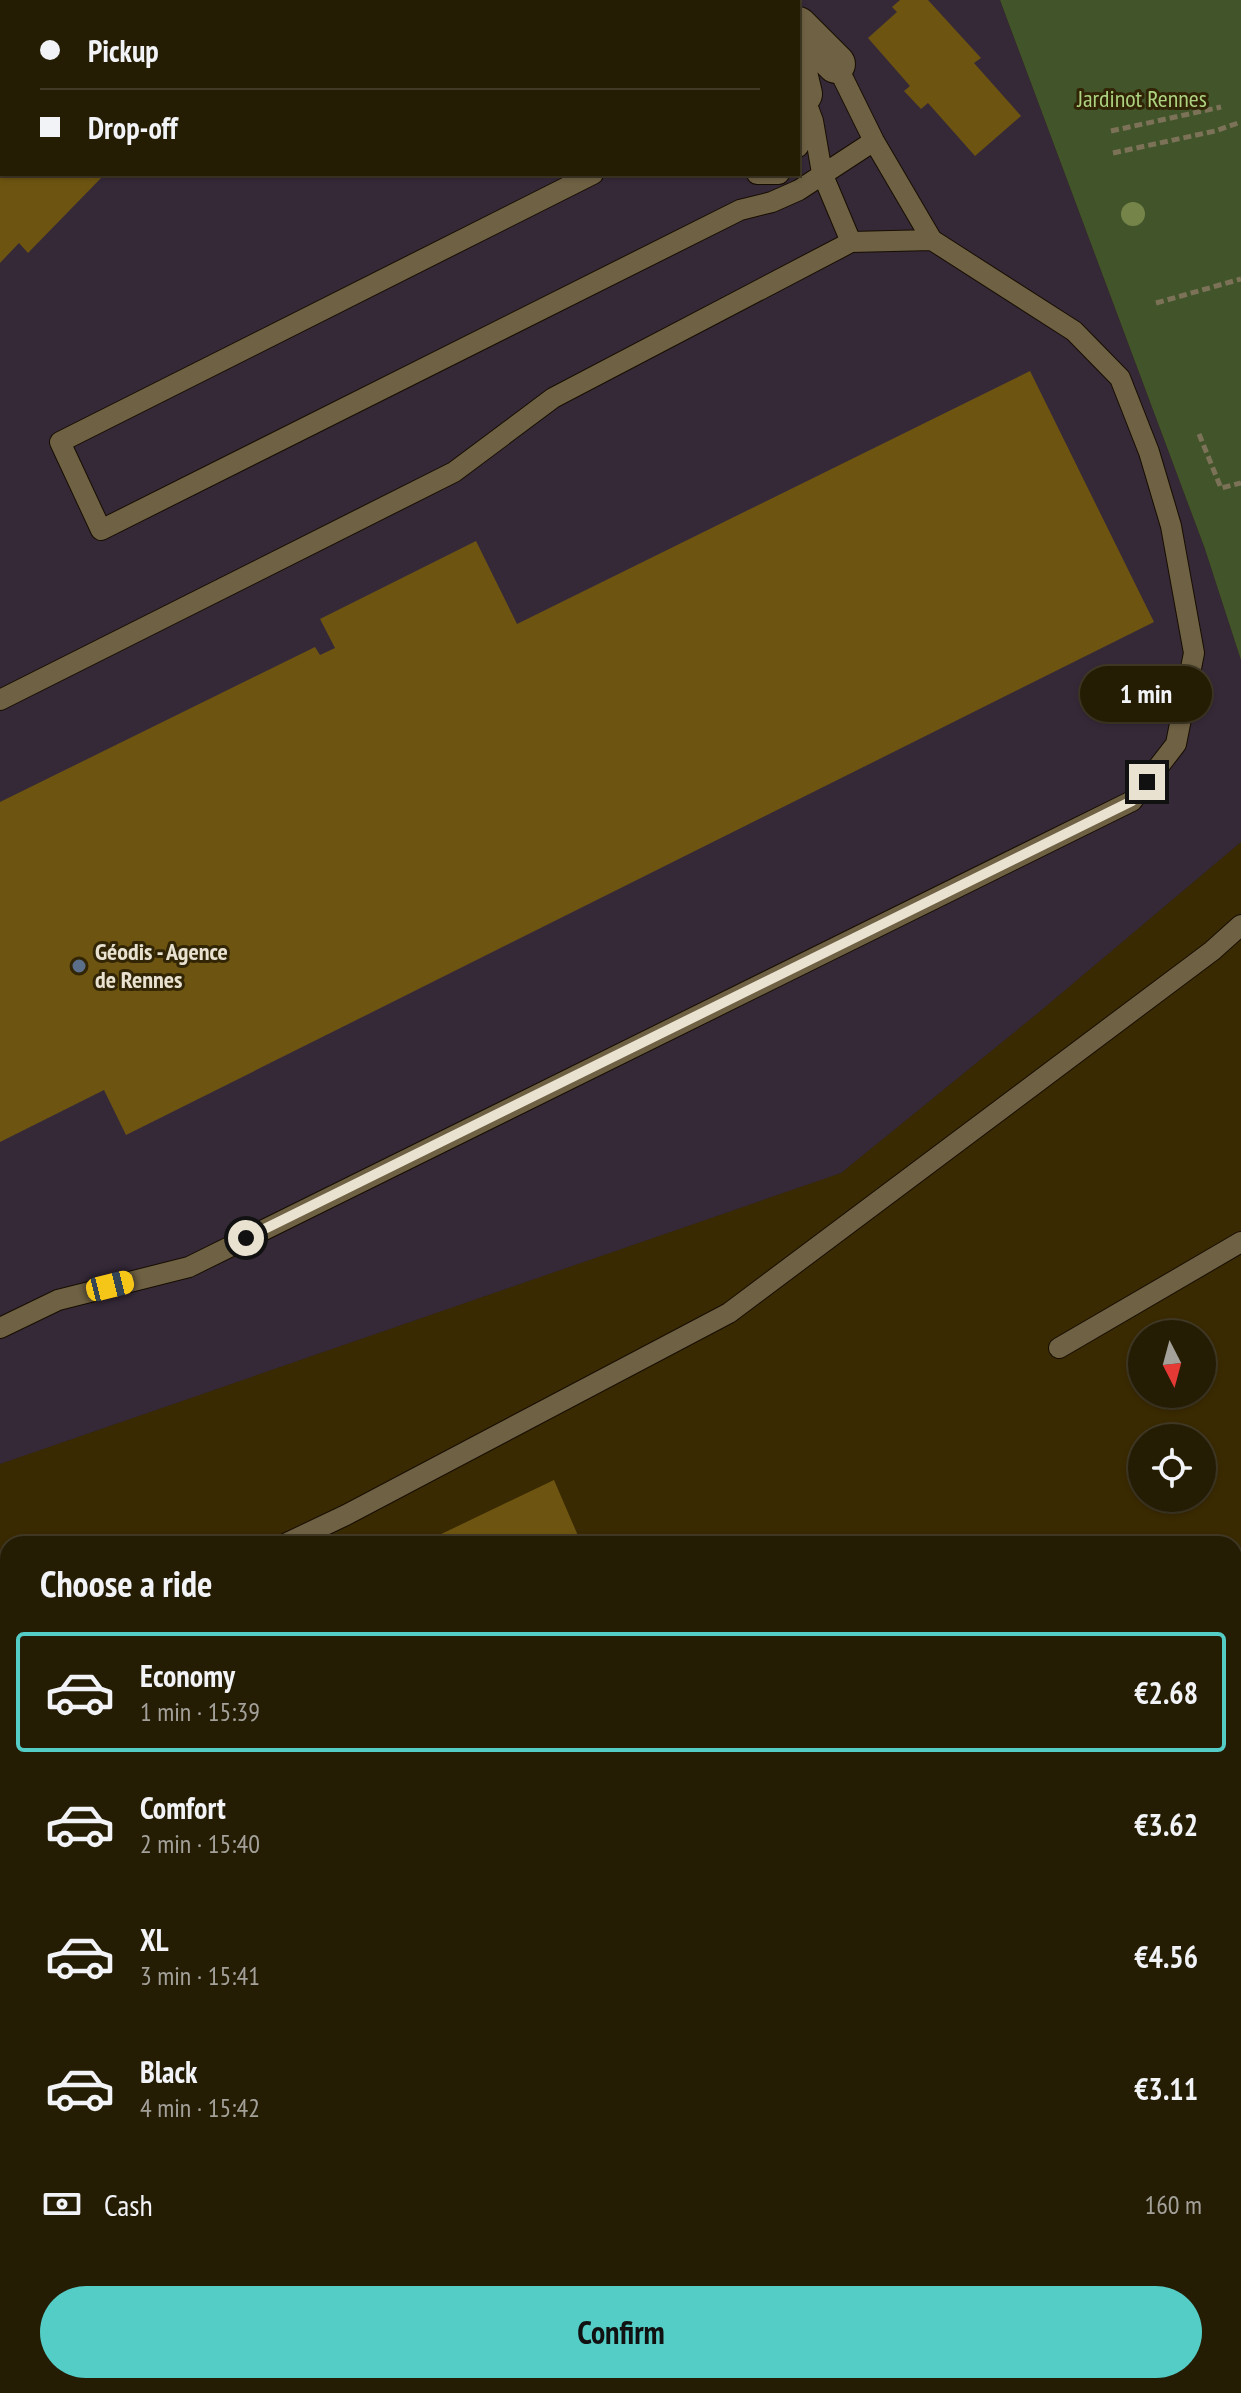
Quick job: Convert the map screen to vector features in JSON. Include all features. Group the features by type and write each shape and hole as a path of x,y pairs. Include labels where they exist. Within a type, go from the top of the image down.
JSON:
{"street":[{"path":"800,28 836,64"}],"lane":[{"path":"0,1328 58,1300 189,1267 1132,801 1176,744 1194,653 1171,526 1149,452 1120,378 1074,331 932,240 874,141 836,64"},
{"path":"800,132 805,96"},
{"path":"805,96 822,173 851,242"},
{"path":"589,176 60,442 101,530 740,210 772,202 799,190 874,141"},
{"path":"0,700 454,472 553,398 851,242 932,240"},
{"path":"302,1536 729,1313 1199,960 1241,925"},
{"path":"1059,1348 1241,1242"}],"path":[{"path":"1111,131 1221,107"},
{"path":"1113,153 1215,131 1241,122"},
{"path":"1156,303 1241,279"},
{"path":"1199,434 1221,488 1241,483"}],"shaded area":[{"path":"800,0 1000,0 1205,549 1241,660 1241,842 841,1173 0,1464 0,176 800,176"},
{"path":"1241,842 1241,1536 0,1536 0,1464 841,1173"}],"green space":[{"name":"Jardinot Rennes","path":"1000,0 1241,0 1241,660 1205,549"}],"building":[{"path":"900,0 928,0 981,58 974,63 1021,116 975,156 928,103 921,109 904,91 910,86 868,38 897,12 892,7"},
{"path":"0,176 103,176 28,253 19,243 0,263"},
{"path":"1030,371 1154,622 126,1135 104,1090 0,1142 0,802 315,647 320,655 335,648 320,619 476,541 517,624"},
{"path":"554,1480 578,1536 437,1536"}],"place":[{"name":"Géodis - Agence de Rennes","path":"79,966"}],"route":[{"path":"246,1238 1132,801 1147,782"}]}
